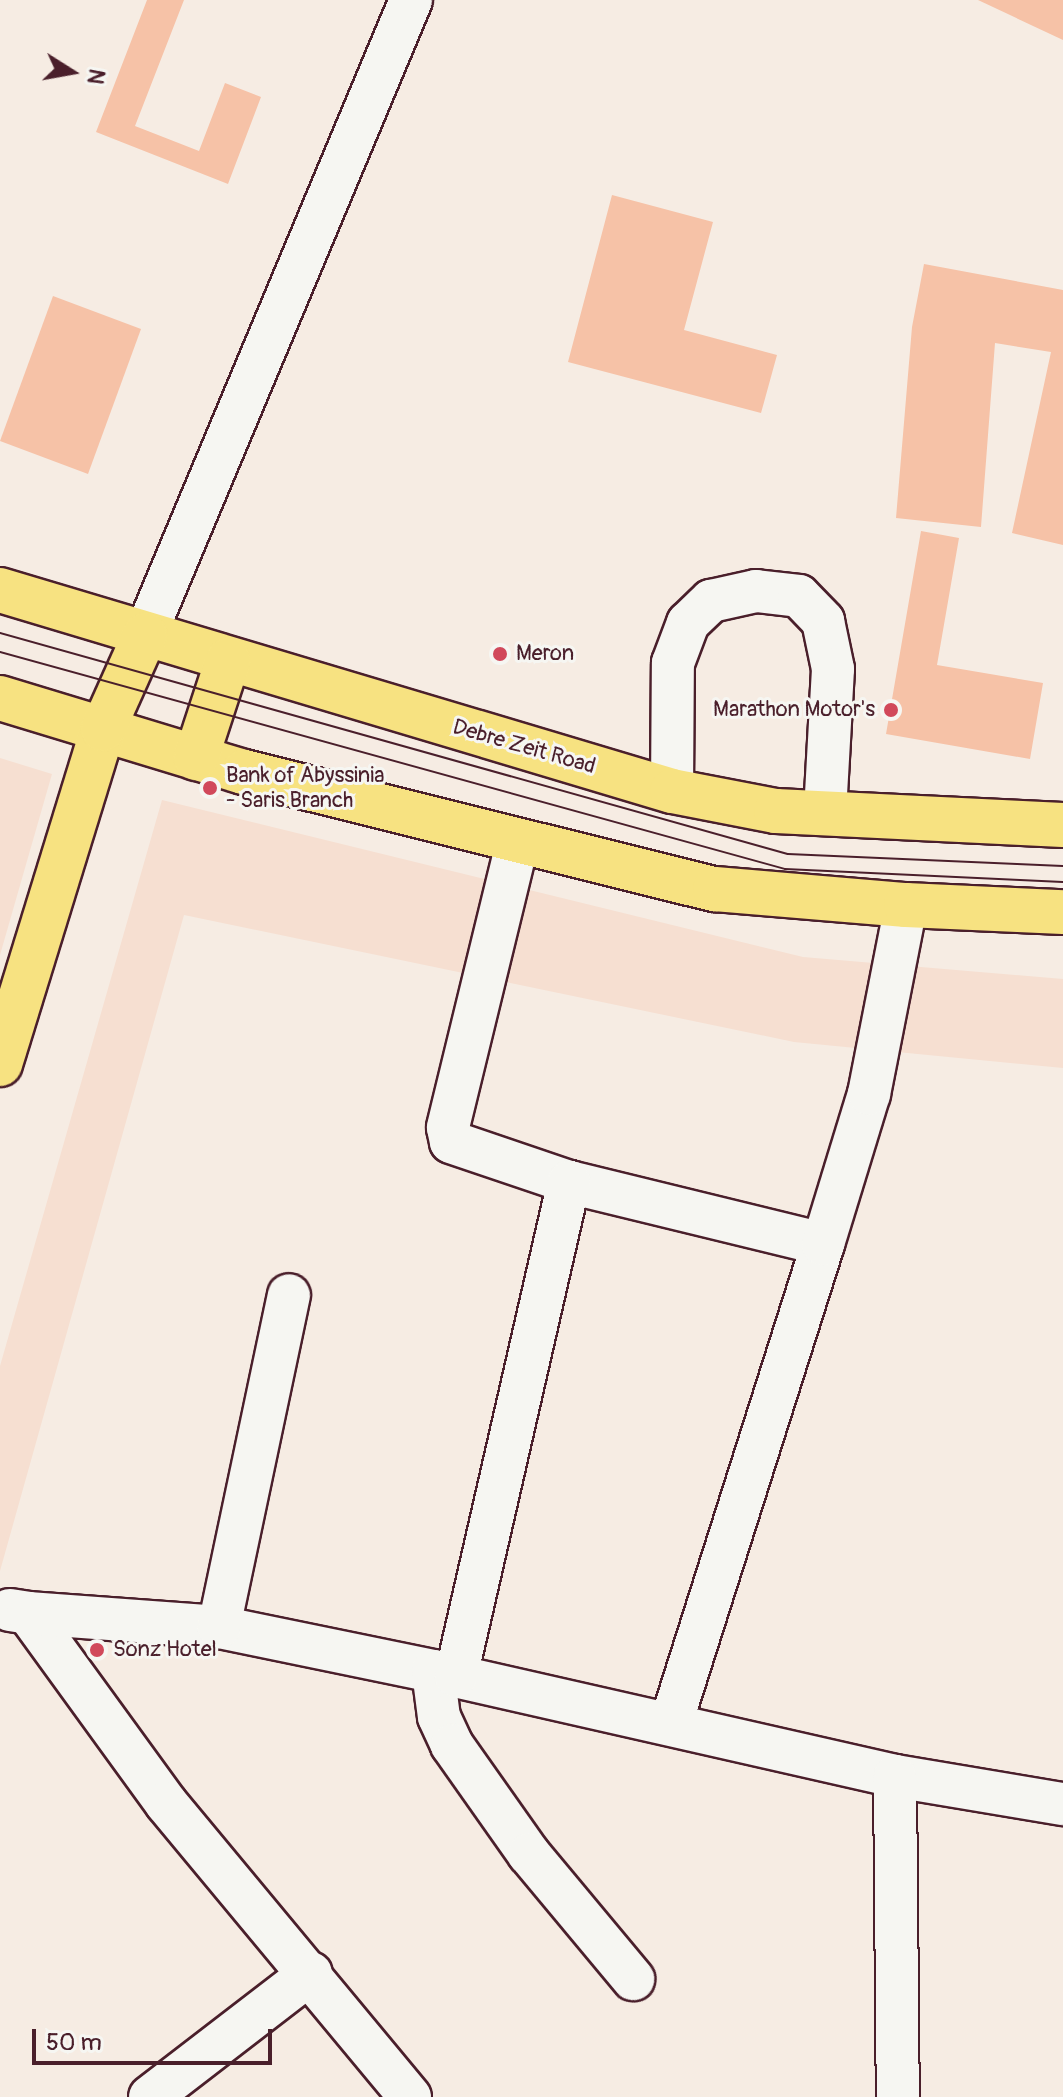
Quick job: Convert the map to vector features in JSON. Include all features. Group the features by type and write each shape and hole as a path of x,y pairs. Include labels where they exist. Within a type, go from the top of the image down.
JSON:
{"main road":[{"name":"Debre Zeit Road","path":"0,590 672,791 776,811 1063,825"},
{"path":"0,1064 103,729 145,635"},
{"path":"196,758 228,660"},
{"path":"0,698 196,758 715,889 906,905 1063,912"}],"street":[{"path":"145,635 411,0"},
{"path":"672,791 673,663 688,623 711,601 756,591 799,596 823,621 833,669 825,814"},
{"path":"518,840 448,1128 451,1142 468,1151 569,1182 823,1244"},
{"path":"671,1723 869,1094 906,905"},
{"path":"569,1182 444,1673 439,1717 452,1745 529,1854 633,1979"},
{"path":"219,1627 289,1295"},
{"path":"14,1611 219,1627 671,1723 895,1776 1063,1804"},
{"path":"14,1611 166,1803 311,1973 410,2097"},
{"path":"895,1776 898,2097"},
{"path":"150,2097 311,1973"}],"shaded area":[{"path":"0,758 52,774 0,955"},
{"path":"162,800 803,957 1063,979 1063,1068 794,1042 184,915 0,1571 0,1366"}],"building":[{"path":"147,0 184,0 135,126 199,151 225,83 261,97 228,184 96,132"},
{"path":"978,0 1063,0 1063,40"},
{"path":"612,195 713,222 684,330 777,355 761,413 568,362"},
{"path":"924,264 1063,290 1063,545 1012,533 1051,352 995,343 981,527 896,518 912,327"},
{"path":"53,296 141,329 88,474 0,441"},
{"path":"921,531 959,538 937,665 1043,683 1030,759 886,734"}],"tram line":[{"path":"0,633 788,854 1063,866"},
{"path":"0,652 785,869 1063,882"}],"place":[{"name":"Meron","path":"500,654"},
{"name":"Marathon Motor's","path":"891,710"},
{"name":"Bank of Abyssinia - Saris Branch","path":"210,788"},
{"name":"Sonz Hotel","path":"97,1650"}]}
